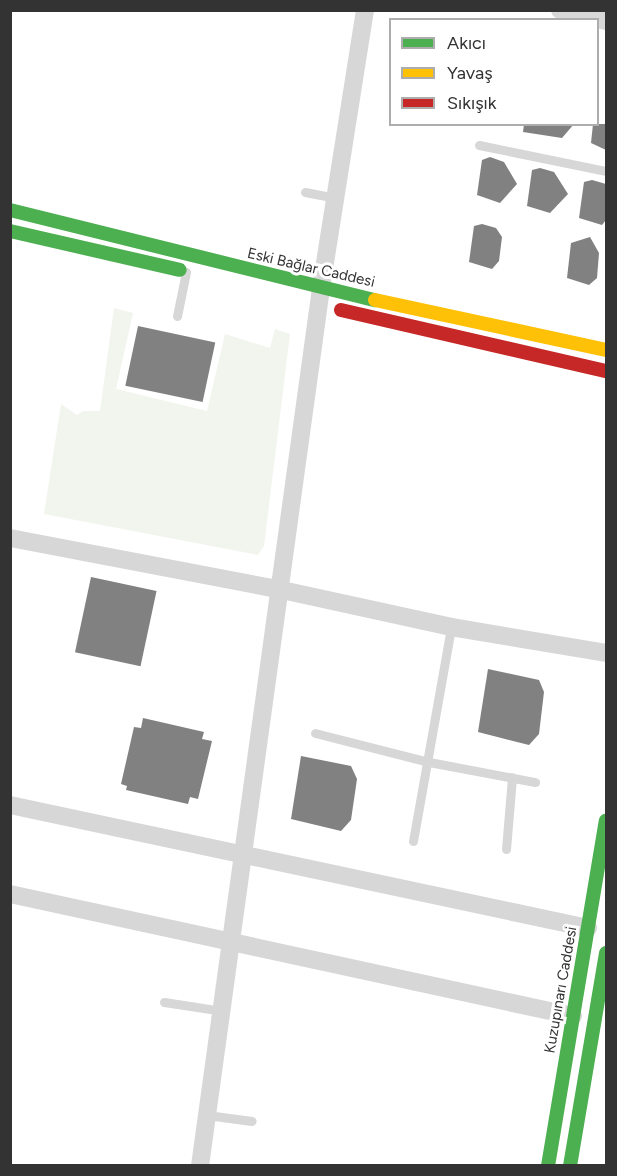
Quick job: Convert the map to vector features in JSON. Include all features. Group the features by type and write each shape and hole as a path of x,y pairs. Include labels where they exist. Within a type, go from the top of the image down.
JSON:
{"street":[{"path":"200,1166 234,942 244,853 282,590 316,298 336,198 365,10"},
{"path":"560,10 593,18"},
{"name":"Eski Bağlar Caddesi","path":"10,210 316,298 606,371"},
{"path":"10,231 191,273"},
{"name":"Eski Bağlar Caddesi","path":"316,298 606,350"},
{"path":"10,538 282,590 451,627 606,653"},
{"path":"10,805 588,928"},
{"name":"Kuzupınarı Caddesi","path":"548,1166 606,821"},
{"path":"10,894 573,1016"},
{"path":"570,1166 606,953"}],"lane":[{"path":"479,145 606,171"},
{"path":"305,192 336,198"},
{"path":"177,316 191,273"},
{"path":"412,841 429,762 451,627"},
{"path":"315,733 429,762 535,782"},
{"path":"506,849 512,777"},
{"path":"164,1002 223,1011"},
{"path":"207,1115 252,1121"}],"shaded area":[{"path":"114,308 133,313 116,389 207,411 225,334 270,348 275,329 290,334 264,546 258,555 44,514 61,404 77,415 83,411 100,411"}],"building":[{"path":"606,124 606,150 591,143 593,126"},
{"path":"524,126 572,126 562,138 523,132"},
{"path":"490,157 504,162 517,184 500,203 477,195 482,160"},
{"path":"540,168 554,172 568,194 550,213 527,206 532,170"},
{"path":"592,180 606,184 606,220 602,225 579,218 584,182"},
{"path":"482,224 496,228 502,237 499,261 492,269 469,262 474,226"},
{"path":"590,237 599,253 597,278 589,285 567,278 571,243"},
{"path":"138,326 215,342 203,402 125,386"},
{"path":"91,577 157,591 141,666 75,652"},
{"path":"488,669 539,680 544,692 539,734 529,745 478,732"},
{"path":"143,718 204,732 202,739 212,741 198,799 190,797 188,804 126,790 127,786 121,784 134,727 141,728"},
{"path":"301,756 351,766 357,779 351,820 341,831 291,819"}],"traffic: fast":[{"path":"10,210 375,300"},
{"path":"10,231 180,270"},
{"path":"548,1166 606,821"},
{"path":"570,1166 606,953"}],"traffic: slow":[{"path":"375,300 606,350"}],"traffic: jam":[{"path":"341,310 606,371"}]}
